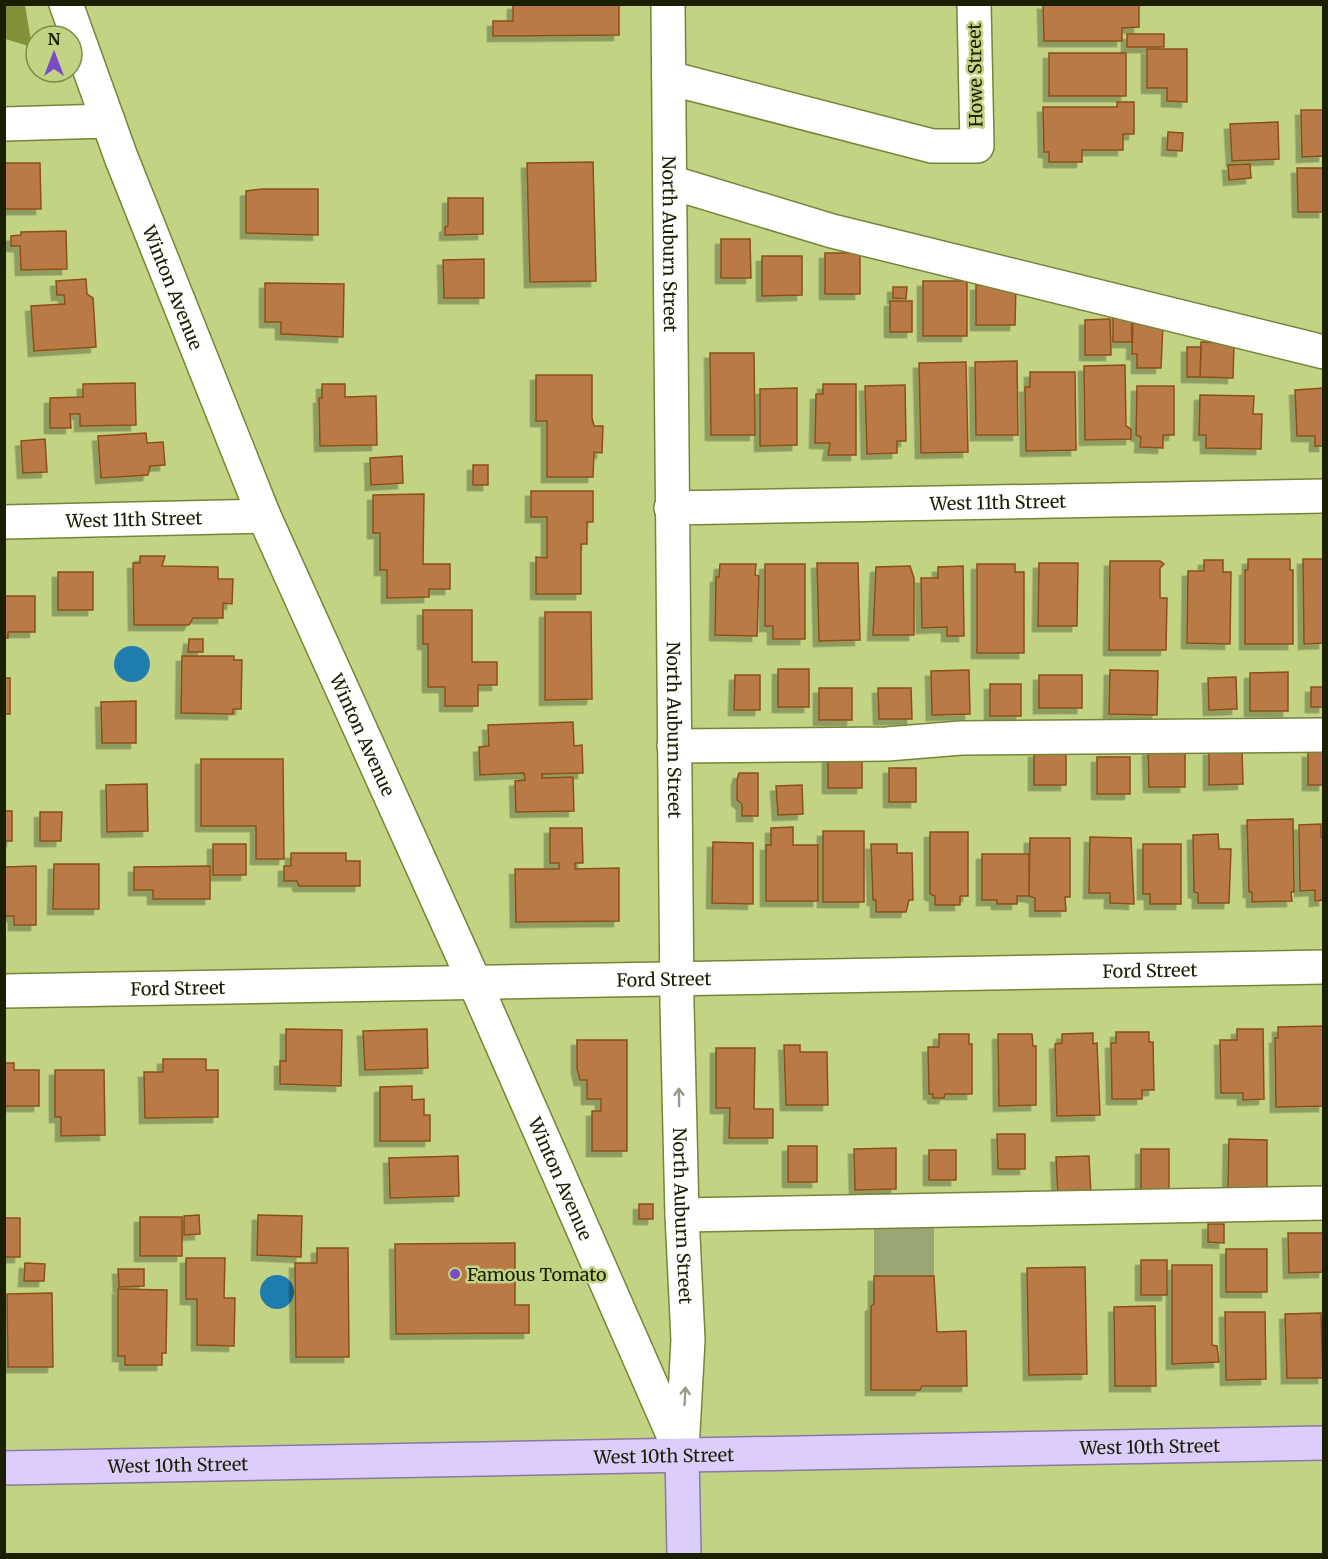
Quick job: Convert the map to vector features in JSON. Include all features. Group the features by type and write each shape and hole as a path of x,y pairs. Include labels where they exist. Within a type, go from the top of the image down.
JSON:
{"main road":[{"name":"West 10th Street","path":"4,1468 1323,1443"},
{"path":"682,1455 684,1554"}],"street":[{"name":"Winton Avenue","path":"66,4 108,121 264,516 474,981 682,1455"},
{"name":"North Auburn Street","path":"668,4 677,978 682,1215 688,1340 682,1455"},
{"name":"Howe Street","path":"669,78 932,146 977,146 974,4"},
{"path":"4,124 108,121"},
{"path":"670,182 832,231 1323,352"},
{"name":"West 11th Street","path":"671,508 1323,496"},
{"name":"West 11th Street","path":"4,522 264,516"},
{"path":"674,746 887,744 961,738 1323,735"},
{"name":"Ford Street","path":"4,991 1323,967"},
{"path":"682,1215 1323,1203"}],"green space":[{"path":"4,5 25,5 28,24 24,24 24,45 5,39"},
{"path":"874,1223 934,1223 934,1276 874,1276"}],"water":[{"path":"132,646 145,651 150,664 145,677 132,682 119,677 114,664 119,651"},
{"path":"277,1275 289,1280 294,1292 289,1304 277,1309 265,1304 260,1292 265,1280"}],"building":[{"path":"513,4 619,4 619,35 493,36 493,21 513,21"},
{"path":"1043,4 1139,4 1139,27 1122,28 1122,41 1044,41"},
{"path":"1127,34 1164,34 1164,47 1127,47"},
{"path":"1147,49 1187,49 1187,102 1167,101 1167,88 1147,88"},
{"path":"1049,53 1126,53 1126,96 1049,96"},
{"path":"1117,102 1134,102 1134,134 1123,134 1123,150 1082,150 1082,162 1049,162 1049,152 1044,152 1043,107 1117,107"},
{"path":"1301,110 1324,110 1324,156 1302,157"},
{"path":"1278,122 1279,159 1232,161 1230,124"},
{"path":"1168,132 1183,133 1182,151 1167,150"},
{"path":"593,162 596,281 530,282 527,163"},
{"path":"4,163 40,163 41,209 4,209"},
{"path":"1250,164 1251,178 1229,180 1228,165"},
{"path":"1297,168 1324,168 1324,212 1298,212"},
{"path":"318,189 318,235 246,233 246,191"},
{"path":"448,198 483,198 483,234 445,235 445,227 448,226"},
{"path":"66,231 67,269 21,270 20,246 11,246 11,236 21,235 21,232"},
{"path":"721,239 750,239 751,278 721,278"},
{"path":"825,253 860,253 860,294 825,294"},
{"path":"762,256 802,256 802,295 762,296"},
{"path":"484,259 484,298 444,298 443,260"},
{"path":"86,279 87,294 93,298 96,347 34,351 31,306 65,304 64,295 57,295 56,281"},
{"path":"923,281 967,281 967,336 923,336"},
{"path":"265,283 344,284 343,337 281,334 281,322 265,322"},
{"path":"976,285 1016,285 1015,325 976,325"},
{"path":"893,287 907,287 906,299 893,298"},
{"path":"890,301 912,301 912,332 890,332"},
{"path":"1113,314 1131,314 1132,342 1113,342"},
{"path":"1110,319 1111,355 1085,355 1085,320"},
{"path":"1133,323 1163,323 1161,368 1137,368 1137,354 1132,354"},
{"path":"1201,342 1234,343 1233,378 1200,377"},
{"path":"1187,347 1201,347 1200,377 1187,377"},
{"path":"710,353 754,353 755,435 711,435"},
{"path":"1017,361 1018,435 976,435 975,362"},
{"path":"966,362 968,452 921,453 919,363"},
{"path":"1125,365 1126,426 1131,429 1131,439 1085,440 1084,366"},
{"path":"1030,372 1075,372 1076,450 1026,451 1025,387 1030,387"},
{"path":"536,375 592,375 592,418 594,426 603,426 602,453 594,452 593,477 547,477 547,421 536,421"},
{"path":"135,383 136,425 80,426 80,414 70,414 71,428 50,428 50,398 83,397 83,384"},
{"path":"322,384 345,384 345,397 376,396 377,445 320,446 319,398 322,398"},
{"path":"823,384 856,384 856,455 828,455 830,443 815,443 816,394 823,394"},
{"path":"905,385 906,441 897,441 897,453 867,454 865,386"},
{"path":"1137,386 1174,386 1174,435 1163,435 1163,448 1140,447 1141,437 1136,435"},
{"path":"797,388 797,445 760,446 760,389"},
{"path":"1324,388 1324,446 1315,446 1315,436 1297,436 1295,390"},
{"path":"1200,395 1254,396 1253,414 1262,414 1261,449 1206,448 1206,435 1199,435"},
{"path":"146,433 147,443 163,442 165,465 150,466 148,475 101,478 98,436"},
{"path":"45,439 47,472 23,473 21,441"},
{"path":"402,456 403,483 371,485 370,458"},
{"path":"473,465 488,465 488,485 473,485"},
{"path":"531,491 593,491 593,522 587,522 587,544 581,544 581,594 536,594 536,557 547,558 547,517 531,517"},
{"path":"424,494 423,564 450,564 450,589 429,589 429,597 387,598 387,570 380,570 380,533 373,533 373,495"},
{"path":"140,556 165,556 162,566 218,567 218,579 233,579 232,604 223,603 223,618 193,618 189,625 134,625 133,563 140,563"},
{"path":"1248,559 1290,559 1290,570 1293,570 1293,644 1245,644 1245,570 1248,570"},
{"path":"1303,559 1324,559 1324,643 1304,644"},
{"path":"1204,560 1223,560 1223,572 1231,572 1230,644 1187,643 1188,571 1204,571"},
{"path":"1110,561 1160,561 1164,564 1160,568 1160,598 1167,598 1166,650 1109,650"},
{"path":"817,563 858,563 860,640 819,641"},
{"path":"1039,563 1078,563 1077,626 1038,626"},
{"path":"720,564 756,564 755,575 759,576 757,636 715,635 716,577 719,577"},
{"path":"765,564 805,564 805,639 773,639 773,626 765,626"},
{"path":"977,564 1015,564 1015,572 1024,572 1024,653 977,653"},
{"path":"910,566 914,578 914,635 873,635 876,567"},
{"path":"963,566 964,636 947,636 947,627 922,628 921,578 938,578 938,567"},
{"path":"58,572 93,572 93,610 58,610"},
{"path":"4,596 35,596 35,632 8,632 8,638 4,638"},
{"path":"423,610 472,610 472,662 497,662 497,685 478,685 478,706 445,706 445,687 428,687 428,644 423,644"},
{"path":"545,612 591,612 592,699 545,700"},
{"path":"189,639 203,639 203,652 188,652"},
{"path":"182,656 234,656 234,660 242,660 241,709 233,709 233,714 181,713"},
{"path":"778,669 809,669 809,707 778,707"},
{"path":"969,670 970,714 932,715 931,671"},
{"path":"1110,670 1158,671 1157,715 1109,714"},
{"path":"1288,672 1288,711 1250,711 1250,673"},
{"path":"735,675 760,675 760,710 734,710"},
{"path":"1039,675 1082,675 1082,708 1039,708"},
{"path":"1236,677 1237,709 1209,710 1208,678"},
{"path":"4,678 10,678 10,714 4,714"},
{"path":"990,684 1021,684 1021,716 990,716"},
{"path":"1311,687 1324,687 1324,707 1311,707"},
{"path":"819,688 852,688 852,720 819,720"},
{"path":"878,688 911,688 912,719 879,719"},
{"path":"136,701 136,743 102,743 101,702"},
{"path":"573,722 574,746 582,745 583,773 542,774 542,778 573,777 574,811 516,812 515,781 525,780 524,773 480,775 479,747 489,746 488,725"},
{"path":"1148,750 1185,750 1185,787 1149,787"},
{"path":"1209,750 1242,750 1243,784 1209,785"},
{"path":"1034,752 1066,752 1066,785 1034,785"},
{"path":"1308,752 1324,752 1324,785 1308,785"},
{"path":"828,753 862,753 862,788 828,788"},
{"path":"1097,757 1130,757 1130,794 1097,794"},
{"path":"201,759 283,759 284,859 256,859 256,826 201,826"},
{"path":"889,768 916,768 916,802 889,802"},
{"path":"739,773 758,773 758,816 742,816 742,804 737,800"},
{"path":"147,784 148,831 107,832 106,785"},
{"path":"802,785 803,814 778,815 776,786"},
{"path":"4,811 12,811 12,841 4,841"},
{"path":"40,812 62,812 61,841 40,841"},
{"path":"1293,819 1294,892 1291,892 1292,901 1252,902 1252,892 1249,892 1247,820"},
{"path":"1321,824 1321,837 1324,837 1324,900 1315,901 1315,890 1300,891 1299,825"},
{"path":"793,827 793,845 818,845 818,901 766,901 766,845 771,845 771,828"},
{"path":"550,828 582,828 583,863 575,863 575,869 619,868 619,921 516,922 515,869 559,869 559,863 550,863"},
{"path":"823,831 864,831 864,902 823,902"},
{"path":"930,832 968,832 968,896 960,896 960,905 935,905 935,896 930,894"},
{"path":"1218,834 1219,849 1231,849 1229,903 1198,903 1198,893 1194,892 1193,835"},
{"path":"1090,837 1131,838 1134,904 1110,903 1110,893 1089,893"},
{"path":"1030,838 1070,838 1070,897 1065,897 1066,911 1035,911 1035,898 1029,896"},
{"path":"713,842 753,843 753,904 712,903"},
{"path":"213,844 246,844 246,875 213,875"},
{"path":"871,844 897,844 897,853 912,853 913,900 909,900 906,912 876,912 876,900 873,900"},
{"path":"1143,844 1181,844 1181,904 1150,904 1150,894 1143,894"},
{"path":"291,853 346,853 346,861 360,861 360,886 299,886 297,881 284,881 284,866 291,866"},
{"path":"982,854 1029,854 1029,896 1017,896 1017,904 997,904 997,900 982,900"},
{"path":"54,864 99,864 99,909 53,909"},
{"path":"36,866 36,925 14,925 14,916 4,916 4,867"},
{"path":"210,866 210,899 153,899 153,890 134,890 134,867"},
{"path":"1324,1026 1324,1106 1276,1107 1275,1038 1278,1038 1278,1027"},
{"path":"286,1029 342,1030 341,1086 280,1084 280,1061 286,1061"},
{"path":"427,1029 428,1068 365,1070 363,1031"},
{"path":"1237,1029 1263,1029 1264,1099 1243,1100 1243,1093 1221,1093 1220,1040 1237,1040"},
{"path":"1116,1032 1149,1032 1149,1042 1153,1042 1154,1090 1142,1090 1142,1099 1112,1099 1111,1043 1116,1043"},
{"path":"1093,1033 1093,1044 1097,1043 1100,1115 1057,1116 1055,1044 1062,1043 1062,1034"},
{"path":"939,1034 969,1034 969,1044 972,1044 972,1094 945,1094 944,1098 933,1098 933,1094 929,1094 928,1047 939,1047"},
{"path":"998,1034 1032,1034 1033,1046 1036,1046 1036,1105 999,1106"},
{"path":"577,1040 627,1040 627,1151 592,1151 592,1111 601,1111 601,1099 587,1099 587,1080 580,1080 577,1069"},
{"path":"784,1045 800,1045 800,1052 827,1052 828,1105 786,1105"},
{"path":"716,1048 755,1048 754,1109 773,1109 773,1138 729,1138 730,1108 716,1108"},
{"path":"163,1059 206,1059 206,1070 218,1070 218,1117 145,1118 144,1072 163,1072"},
{"path":"4,1063 14,1063 14,1070 39,1070 39,1106 4,1106"},
{"path":"55,1070 104,1070 105,1135 61,1136 61,1117 55,1117"},
{"path":"412,1086 412,1100 424,1099 424,1115 430,1115 430,1141 380,1141 380,1087"},
{"path":"997,1134 1025,1134 1025,1169 998,1169"},
{"path":"1229,1139 1267,1140 1267,1191 1228,1190"},
{"path":"788,1146 817,1146 817,1182 788,1182"},
{"path":"896,1148 896,1189 855,1190 854,1149"},
{"path":"1141,1149 1169,1149 1169,1190 1141,1190"},
{"path":"929,1150 956,1150 956,1180 929,1180"},
{"path":"458,1156 459,1196 390,1198 389,1158"},
{"path":"1089,1156 1091,1196 1058,1197 1056,1157"},
{"path":"639,1204 653,1204 653,1219 639,1219"},
{"path":"199,1215 200,1234 184,1235 184,1216"},
{"path":"258,1215 302,1216 301,1257 257,1255"},
{"path":"140,1217 182,1217 182,1256 140,1256"},
{"path":"4,1218 20,1218 20,1257 4,1257"},
{"path":"1208,1224 1224,1224 1224,1243 1208,1242"},
{"path":"1288,1233 1324,1233 1324,1272 1289,1273"},
{"name":"Famous Tomato","path":"515,1243 515,1305 529,1305 529,1333 396,1334 395,1244"},
{"path":"317,1248 348,1248 349,1357 296,1357 295,1263 317,1263"},
{"path":"1226,1249 1267,1249 1267,1292 1226,1292"},
{"path":"186,1258 225,1258 224,1298 235,1298 234,1346 197,1345 197,1299 186,1299"},
{"path":"1141,1260 1167,1260 1167,1295 1141,1295"},
{"path":"25,1263 45,1264 44,1281 24,1281"},
{"path":"1172,1265 1212,1265 1212,1345 1217,1346 1219,1362 1172,1364"},
{"path":"1085,1267 1087,1374 1029,1375 1027,1268"},
{"path":"118,1269 144,1269 144,1286 119,1287"},
{"path":"874,1276 934,1276 937,1332 966,1331 967,1386 922,1386 920,1390 871,1390 871,1306 874,1304"},
{"path":"118,1289 167,1290 166,1353 162,1353 162,1365 125,1365 125,1356 118,1356"},
{"path":"52,1293 53,1367 8,1367 7,1294"},
{"path":"1155,1306 1156,1386 1115,1386 1114,1307"},
{"path":"1225,1312 1265,1312 1266,1379 1226,1380"},
{"path":"1321,1313 1323,1378 1287,1378 1285,1314"}],"place":[{"name":"Famous Tomato","path":"455,1274"}]}
